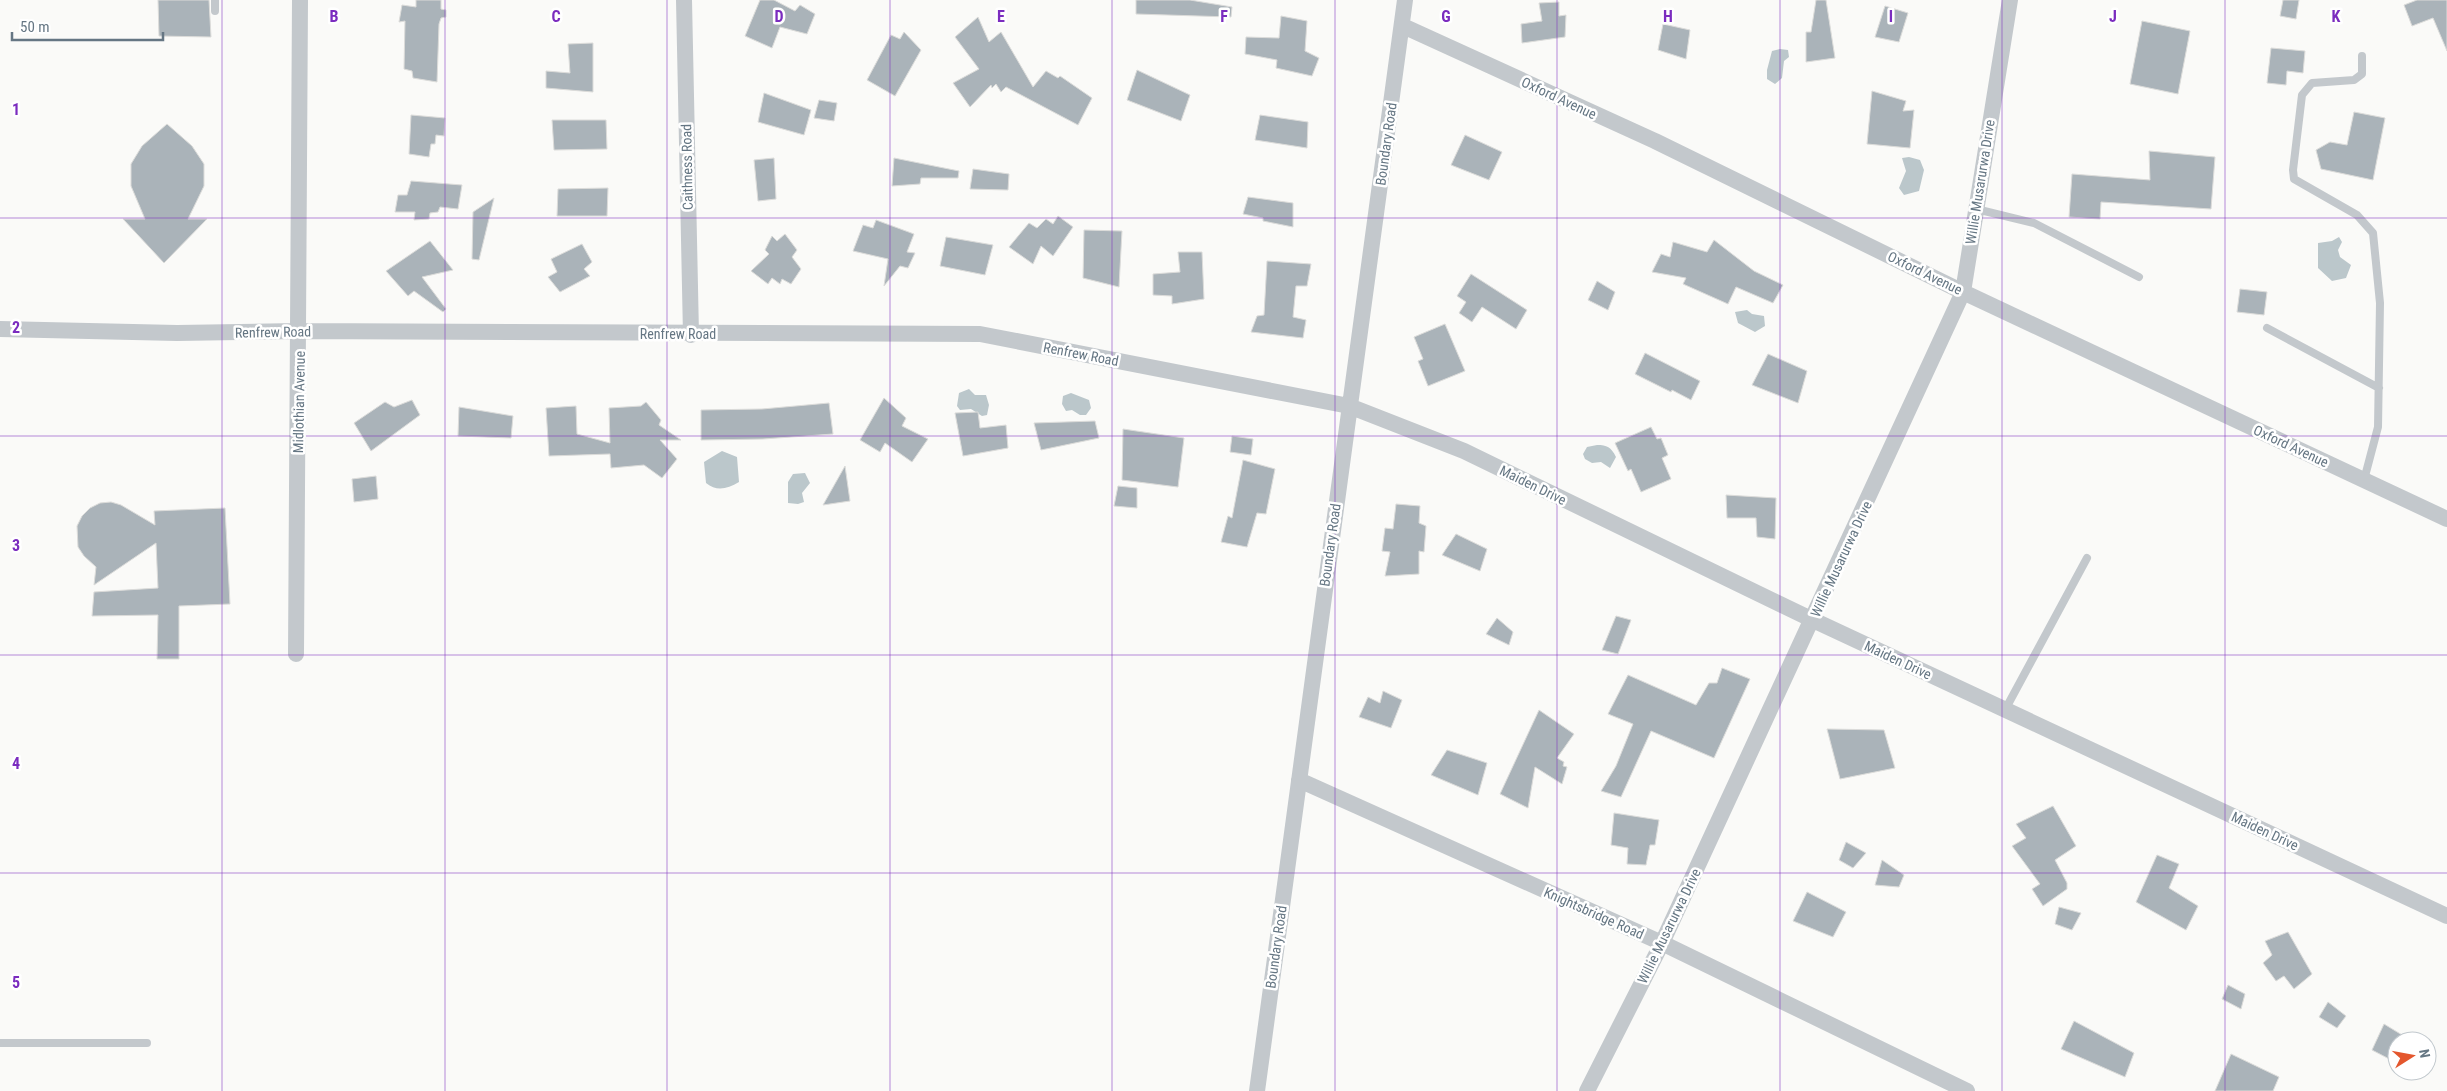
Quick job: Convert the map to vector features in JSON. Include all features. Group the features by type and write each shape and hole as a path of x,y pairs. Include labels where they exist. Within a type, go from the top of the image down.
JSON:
{"street":[{"name":"Midlothian Avenue","path":"296,654 300,331 300,0"},
{"name":"Caithness Road","path":"684,0 691,335"},
{"name":"Boundary Road","path":"1257,1091 1349,406 1403,26 1405,0"},
{"name":"Willie Musarurwa Drive","path":"1587,1091 1662,943 1813,620 1963,292 2010,0"},
{"name":"Oxford Avenue","path":"1403,26 1655,141 1963,292 2447,519"},
{"name":"Renfrew Road","path":"0,329 177,333 300,331 691,335 980,334 1349,406"},
{"name":"Maiden Drive","path":"1349,406 1464,451 1813,620 2447,916"},
{"name":"Knightsbridge Road","path":"1299,780 1662,943 1967,1091"}],"lane":[{"path":"215,0 215,10"},
{"path":"2362,56 2362,74 2354,80 2312,83 2302,94 2293,170 2294,179 2357,215 2373,233 2380,303 2378,427 2364,480"},
{"path":"1976,209 2034,223 2139,277"},
{"path":"2267,328 2379,388"},
{"path":"2005,710 2087,558"},
{"path":"0,1043 147,1043"}],"shaded area":[{"path":"1788,50 1789,57 1784,61 1782,78 1775,84 1767,79 1767,70 1772,51"},
{"path":"1909,157 1920,160 1924,170 1919,191 1904,195 1899,188 1906,171 1902,158"},
{"path":"2339,237 2342,242 2338,250 2340,257 2351,265 2346,278 2332,281 2318,268 2318,243 2332,241"},
{"path":"1747,310 1752,314 1764,316 1765,326 1755,332 1738,323 1735,312"},
{"path":"969,389 975,395 986,395 989,405 987,415 982,416 971,409 960,410 957,406 959,393"},
{"path":"1071,393 1089,400 1091,408 1086,415 1080,415 1072,410 1066,411 1062,404 1063,396"},
{"path":"1597,445 1608,447 1616,457 1610,468 1601,462 1592,463 1585,459 1583,454 1587,447"},
{"path":"722,451 737,457 739,482 726,488 714,488 706,483 704,462"},
{"path":"805,473 810,483 802,493 804,502 798,504 788,503 788,482 793,474"}],"building":[{"path":"158,0 209,0 211,37 159,36"},
{"path":"416,0 441,0 441,9 446,10 446,17 441,18 439,24 437,82 413,78 412,71 404,69 405,21 399,22 402,5 416,7"},
{"path":"760,0 774,0 795,11 800,5 815,14 807,34 780,27 772,48 745,36"},
{"path":"1136,0 1190,0 1232,7 1231,17 1136,14"},
{"path":"1816,0 1826,0 1835,58 1806,62 1806,32 1811,32"},
{"path":"2283,0 2299,0 2296,19 2280,16"},
{"path":"2417,0 2447,0 2447,51 2433,18 2412,26 2404,5"},
{"path":"1559,2 1559,16 1566,15 1565,37 1522,43 1521,24 1542,21 1539,3"},
{"path":"1885,6 1908,13 1899,42 1875,37"},
{"path":"1281,16 1307,21 1305,51 1319,58 1312,76 1276,68 1277,60 1245,54 1246,37 1279,38"},
{"path":"978,17 989,42 1001,32 1033,87 1046,71 1058,78 1060,76 1092,98 1078,125 1006,87 1001,92 996,84 992,88 991,85 970,107 953,83 979,69 955,37"},
{"path":"2142,21 2190,31 2178,94 2130,84"},
{"path":"1663,24 1690,30 1686,59 1658,50"},
{"path":"904,32 921,50 895,96 867,80 891,35 900,39"},
{"path":"593,43 593,92 546,88 546,71 570,73 568,44"},
{"path":"2271,48 2305,51 2303,73 2287,71 2286,85 2267,83"},
{"path":"1137,70 1190,95 1181,121 1127,100"},
{"path":"1872,91 1906,101 1903,111 1914,110 1910,148 1867,144"},
{"path":"764,93 811,110 804,135 758,122"},
{"path":"819,100 837,103 834,121 814,118"},
{"path":"2354,112 2385,118 2373,180 2321,169 2316,150 2330,142 2347,145"},
{"path":"411,115 445,118 444,136 436,135 435,144 431,144 429,157 409,154"},
{"path":"1260,115 1308,122 1307,148 1255,140"},
{"path":"552,120 606,120 607,149 554,150"},
{"path":"167,124 192,146 204,164 204,186 188,219 207,219 164,263 123,219 145,219 131,186 131,164 142,146"},
{"path":"1465,135 1502,152 1489,180 1451,165"},
{"path":"2149,151 2215,157 2211,209 2101,202 2100,219 2069,217 2072,174 2150,180"},
{"path":"774,158 776,199 758,201 754,160"},
{"path":"894,158 959,171 958,178 921,178 920,184 892,186"},
{"path":"973,169 1009,174 1008,190 970,189"},
{"path":"411,181 462,185 458,209 440,207 438,212 430,213 429,219 414,220 415,212 395,212 398,195 407,195"},
{"path":"608,188 607,216 557,216 558,189"},
{"path":"1248,197 1293,203 1293,227 1263,221 1263,218 1243,214"},
{"path":"494,198 479,260 472,259 473,212"},
{"path":"1058,216 1073,227 1053,256 1041,246 1033,264 1009,247 1029,223 1037,228 1046,219 1053,224"},
{"path":"876,220 914,234 907,252 915,253 908,268 900,266 884,286 888,259 853,251 863,225 873,228"},
{"path":"1084,230 1122,231 1119,287 1083,278"},
{"path":"785,234 797,250 792,257 801,269 791,284 782,279 780,284 772,278 768,284 751,271 769,254 765,250 772,236 777,241"},
{"path":"946,237 993,245 985,275 940,266"},
{"path":"1714,240 1754,271 1783,285 1773,303 1736,287 1728,304 1683,284 1686,278 1652,272 1661,254 1670,257 1673,242 1707,252"},
{"path":"430,241 453,270 422,277 446,309 443,312 414,291 408,296 386,271"},
{"path":"582,244 592,262 584,269 590,276 560,292 548,277 557,272 551,259"},
{"path":"1178,252 1202,252 1204,299 1172,304 1172,296 1153,295 1153,274 1180,272"},
{"path":"1267,261 1311,264 1307,286 1296,286 1293,317 1306,320 1303,338 1251,332 1257,316 1264,315"},
{"path":"1471,274 1527,310 1516,329 1482,307 1472,322 1459,313 1466,302 1457,296"},
{"path":"1597,281 1615,292 1608,310 1588,300"},
{"path":"2240,289 2267,292 2264,315 2237,312"},
{"path":"1445,324 1465,371 1428,386 1418,361 1423,359 1414,337"},
{"path":"1645,353 1700,381 1691,400 1635,374"},
{"path":"1768,354 1807,371 1798,403 1752,385"},
{"path":"884,398 906,418 902,426 928,439 912,462 885,443 880,452 860,440"},
{"path":"412,400 420,415 371,451 354,423 385,402 394,407"},
{"path":"646,402 661,420 659,425 681,440 660,440 677,459 662,478 644,465 611,468 610,454 549,456 546,408 576,406 577,434 610,443 609,408 641,406"},
{"path":"829,403 833,434 763,439 701,440 701,410 762,409"},
{"path":"459,407 513,416 511,438 458,436"},
{"path":"978,412 980,428 1006,425 1008,448 963,456 955,413"},
{"path":"1095,421 1099,438 1041,450 1034,423"},
{"path":"1651,427 1657,439 1661,438 1668,455 1662,458 1671,479 1641,492 1631,469 1628,471 1615,443"},
{"path":"1123,429 1184,438 1178,487 1122,480"},
{"path":"1232,436 1253,439 1251,455 1230,452"},
{"path":"1243,460 1275,469 1266,514 1257,513 1247,547 1221,542 1228,516 1232,518"},
{"path":"845,466 850,501 823,505"},
{"path":"376,476 378,499 354,502 352,479"},
{"path":"1118,486 1137,488 1137,508 1114,506"},
{"path":"1726,495 1776,498 1775,539 1757,537 1756,518 1727,518"},
{"path":"111,502 121,505 155,525 154,511 225,508 230,604 179,606 179,659 157,659 158,615 92,616 94,592 158,588 156,543 94,585 96,567 84,556 78,547 77,526 82,516 90,508 100,503"},
{"path":"1396,504 1420,506 1419,523 1426,526 1424,552 1419,551 1419,574 1385,576 1390,552 1382,551 1385,528 1393,529"},
{"path":"1456,534 1487,549 1480,571 1442,555"},
{"path":"1616,616 1631,620 1618,654 1602,650"},
{"path":"1497,618 1513,632 1509,645 1486,634"},
{"path":"1722,668 1750,679 1714,758 1651,731 1621,797 1601,791 1616,766 1633,724 1608,714 1628,675 1696,705 1709,683 1717,683"},
{"path":"1383,691 1402,700 1391,728 1359,717 1368,697 1380,703"},
{"path":"1539,710 1574,734 1557,758 1564,762 1563,766 1567,767 1562,784 1535,767 1528,808 1500,794"},
{"path":"1827,729 1884,730 1895,768 1840,779"},
{"path":"1447,750 1487,763 1478,795 1431,775"},
{"path":"2053,806 2076,846 2055,860 2067,883 2067,889 2043,906 2032,889 2040,884 2012,846 2026,838 2016,824"},
{"path":"1614,813 1659,820 1655,845 1650,845 1646,865 1627,864 1628,848 1611,845"},
{"path":"1846,842 1866,853 1853,868 1839,860"},
{"path":"2157,855 2179,864 2169,888 2198,906 2186,930 2136,902"},
{"path":"1882,860 1904,875 1899,887 1875,885"},
{"path":"1807,892 1846,912 1833,937 1793,921"},
{"path":"2059,907 2081,913 2072,930 2055,924"},
{"path":"2288,932 2312,974 2294,989 2284,976 2276,981 2263,963 2272,955 2265,941"},
{"path":"2228,985 2245,994 2241,1009 2222,999"},
{"path":"2328,1002 2346,1016 2337,1028 2319,1017"},
{"path":"2074,1021 2134,1053 2125,1077 2061,1049"},
{"path":"2384,1024 2396,1031 2387,1031 2387,1058 2372,1050"},
{"path":"2231,1054 2279,1077 2273,1091 2215,1091"}]}
